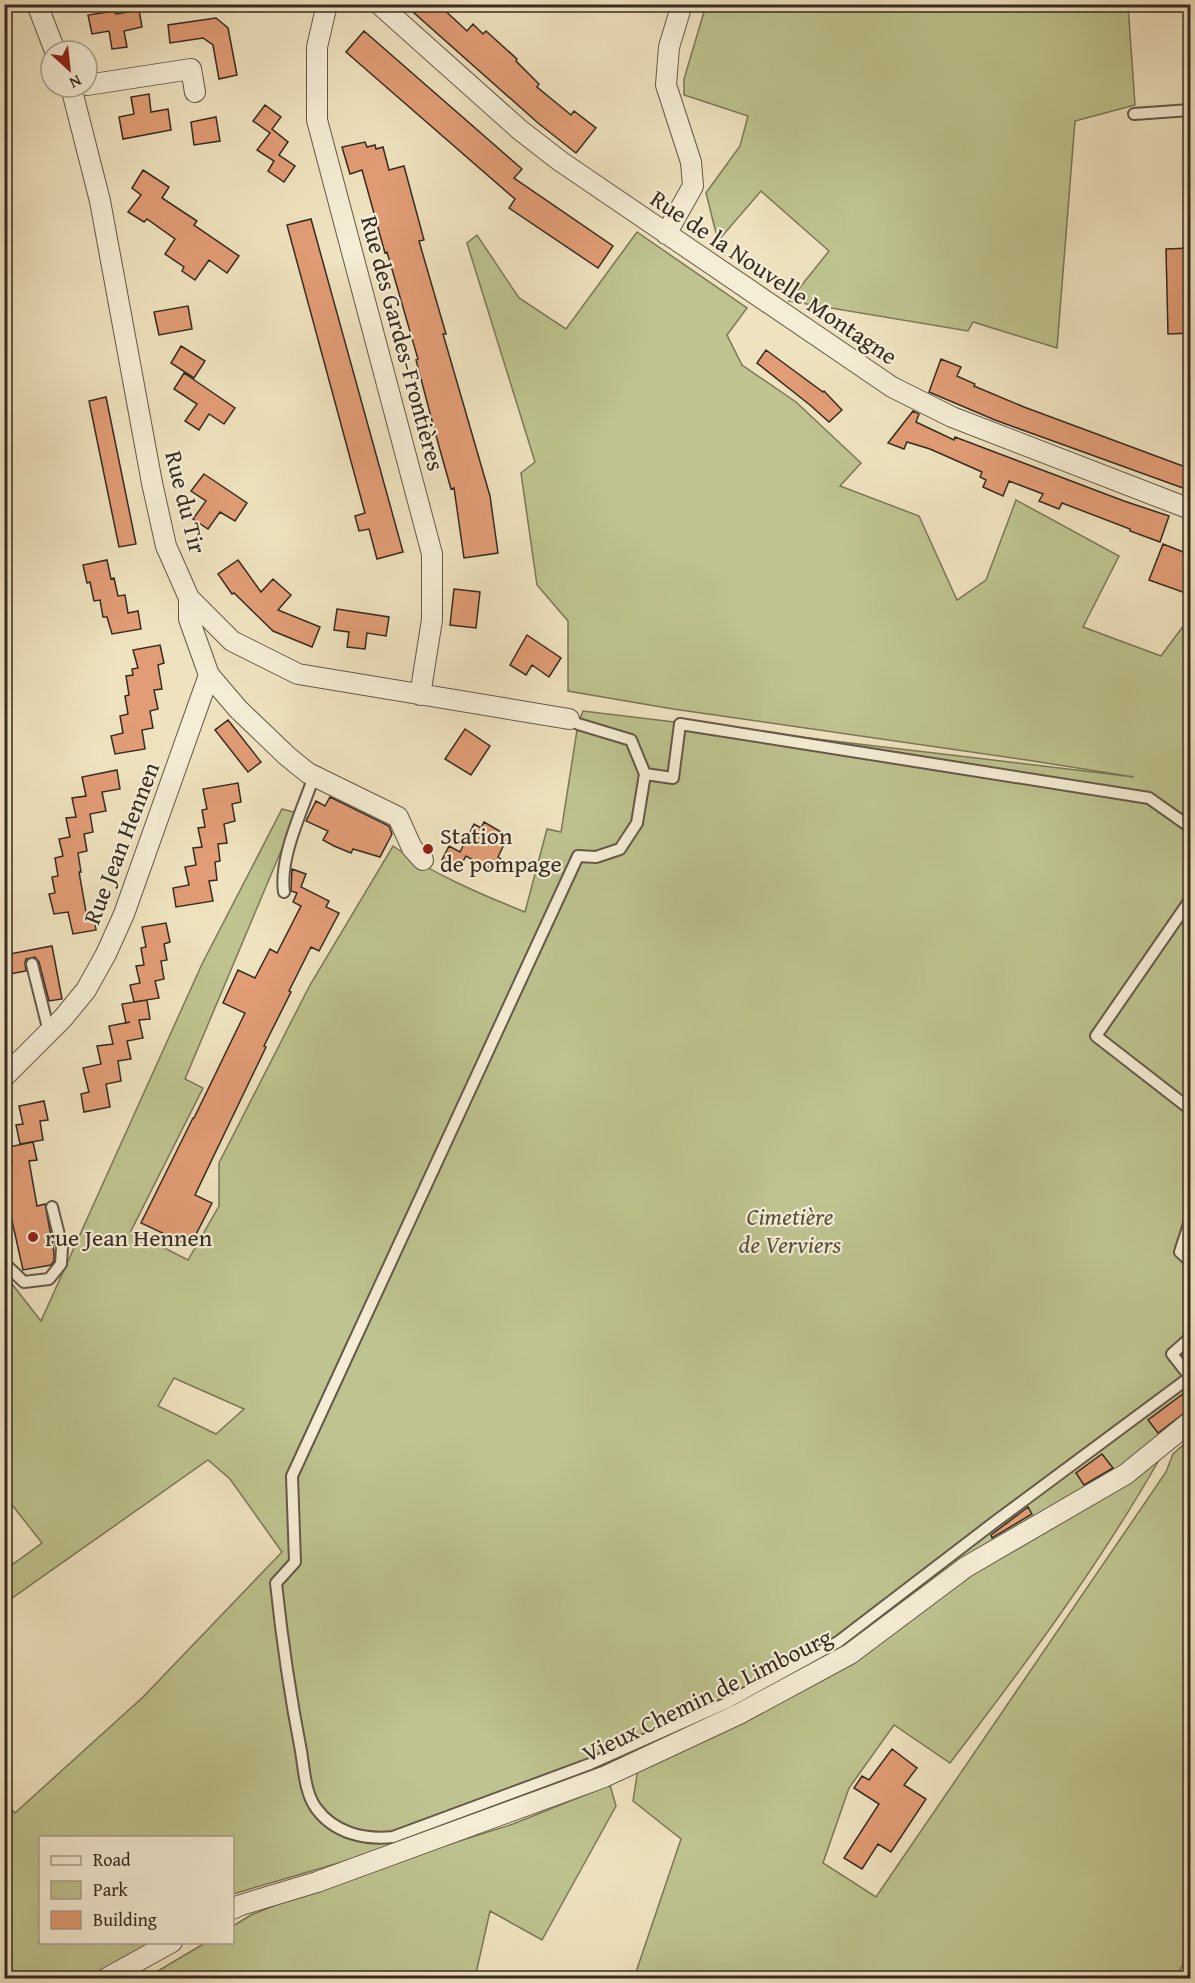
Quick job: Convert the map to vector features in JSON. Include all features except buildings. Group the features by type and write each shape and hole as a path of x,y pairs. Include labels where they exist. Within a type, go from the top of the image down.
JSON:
{"street":[{"path":"38,4 51,39"},
{"name":"Rue des Gardes-Frontières","path":"327,4 317,47 317,120 432,554 432,620 420,695"},
{"name":"Rue de la Nouvelle Montagne","path":"379,4 552,155 892,387 952,417 1191,509"},
{"path":"666,234 693,186 691,162 666,85 669,47 682,4"},
{"path":"99,83 191,69 195,92"},
{"name":"Rue du Tir","path":"75,99 100,201 152,483 166,546 189,598 232,641 298,674 569,719"},
{"path":"189,598 189,619 209,675 238,709 287,756 314,776 398,817 412,848 423,860"},
{"name":"Rue Jean Hennen","path":"4,1077 49,1032 86,990 106,954 128,903 209,675"},
{"name":"Vieux Chemin de Limbourg","path":"234,1908 317,1882 604,1777 739,1714 850,1654 966,1567 1125,1474 1191,1422"},
{"path":"107,1978 168,1944"}],"lane":[{"path":"1134,114 1191,110"},
{"path":"569,719 578,724 631,740 645,774 637,823 620,849 596,857 578,856 292,1476 295,1562 276,1583 286,1674 307,1783 315,1807 332,1826 374,1839 393,1837 590,1764 727,1703 838,1642 996,1521 1191,1377 1172,1354 1191,1338"},
{"path":"645,774 673,778 680,724 1149,798 1191,827"},
{"path":"284,892 282,878 292,839 314,776"},
{"path":"1191,900 1096,1036 1191,1109"},
{"path":"32,964 49,1032"},
{"path":"4,1263 24,1282 49,1279 62,1264 62,1247 52,1208"},
{"path":"1191,1221 1180,1252 1191,1261"}],"green space":[{"path":"706,5 1128,5 1135,105 1075,121 1057,348 973,322 968,331 789,301 829,251 761,191 718,241 706,193 740,146 748,116 684,95 684,79"},
{"name":"Cimetière de Verviers","path":"637,232 747,308 727,335 742,365 796,402 861,463 840,486 919,516 957,600 986,580 1016,500 1119,556 1083,627 1161,656 1190,617 1190,1414 1125,1467 843,1649 733,1707 595,1772 383,1850 234,1894 234,1836 39,1836 39,1944 157,1944 103,1978 5,1978 4,1802 15,1813 143,1697 282,1552 230,1479 208,1460 5,1603 5,1570 42,1543 5,1496 5,1275 41,1321 202,964 282,809 297,813 185,1079 203,1088 131,1231 188,1260 219,1206 219,1163 310,985 393,846 474,891 525,912 547,829 561,832 578,724 583,711 1134,777 673,709 568,691 568,621 537,585 521,473 535,462 467,243 477,235 519,298 566,329","holes":["174,1378 244,1409 216,1434 158,1406"]},
{"path":"1190,1439 1190,1953 1175,1978 634,1978 681,1839 633,1801 638,1769 750,1719 870,1648 966,1576 1159,1460 1086,1577 1033,1653 950,1763 894,1725 849,1788 823,1863 876,1897 1166,1472 1173,1454"},
{"path":"610,1785 616,1806 542,1940 490,1911 475,1978 146,1978 203,1944 234,1944 234,1925 251,1915 349,1876 513,1824"}],"place":[{"name":"Station de pompage","path":"428,849"},
{"name":"rue Jean Hennen","path":"33,1237"}]}
